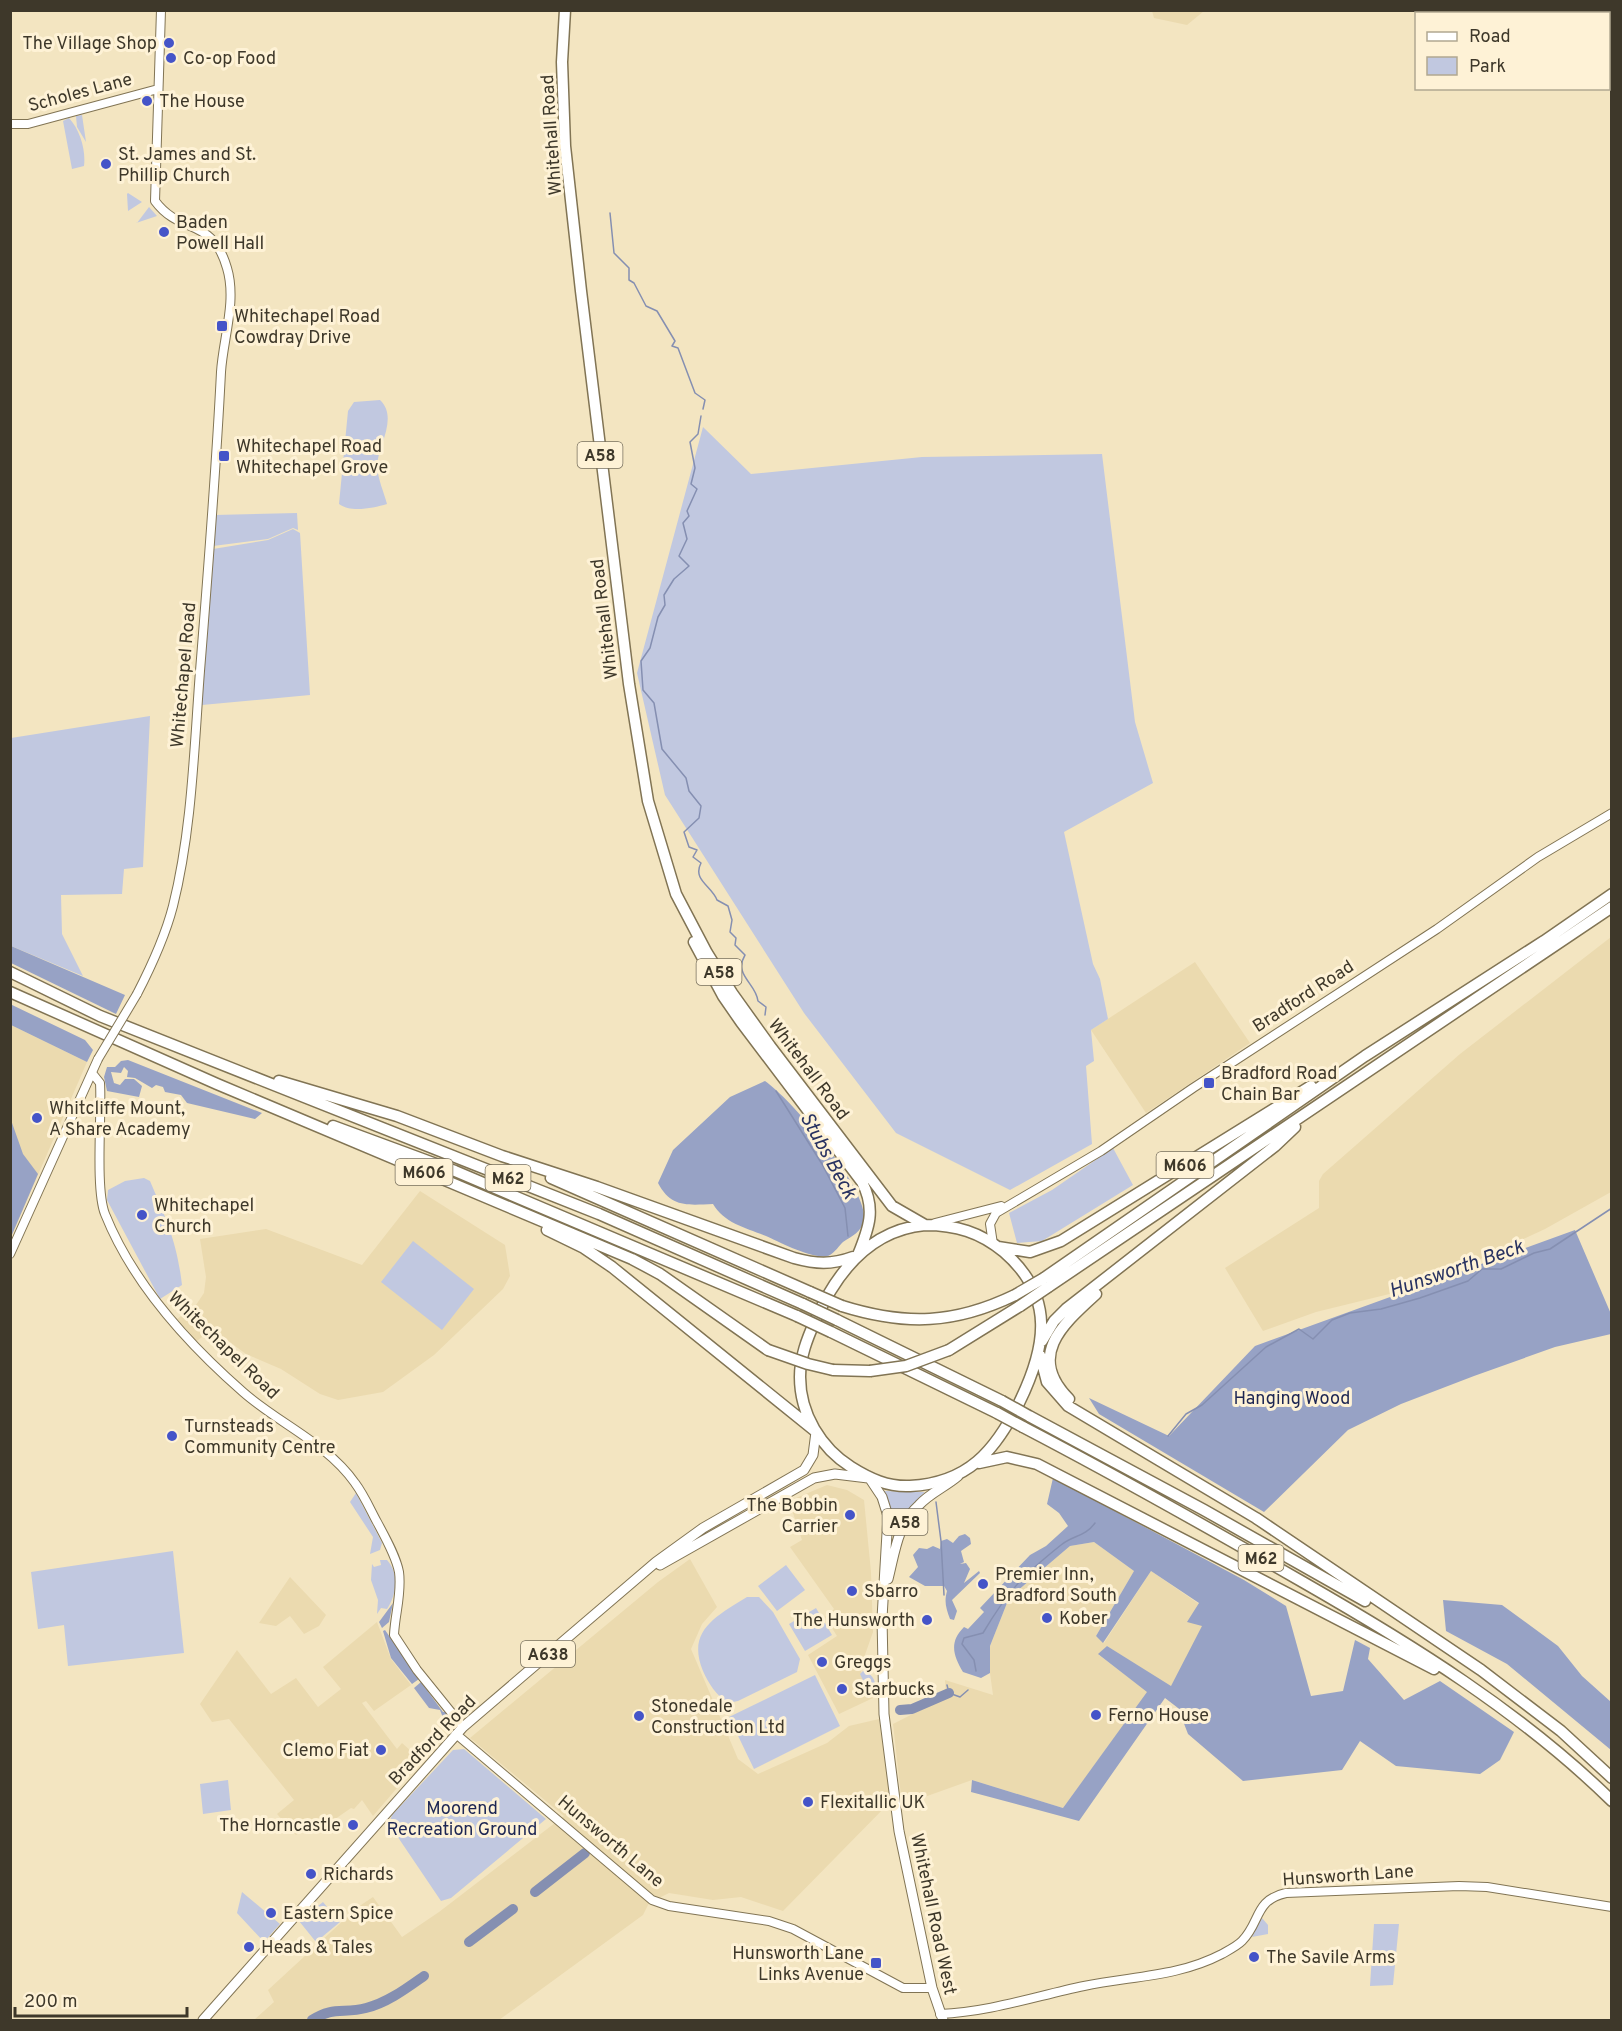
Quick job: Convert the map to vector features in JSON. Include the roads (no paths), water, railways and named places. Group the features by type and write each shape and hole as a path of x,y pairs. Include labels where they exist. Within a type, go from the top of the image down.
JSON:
{"highway":[{"name":"Whitehall Road","path":"565,10 562,62 565,146 628,684 648,801 676,894 732,993 892,1206 927,1225"},
{"name":"A58","path":"676,894 686,925 723,996 855,1172 867,1193 870,1220 857,1256"},
{"name":"M606","path":"217,1084 543,1221 660,1274 768,1350 808,1365 833,1370 870,1371 906,1366 949,1350 1020,1306 1046,1282 1365,1056 1611,894"},
{"name":"M606","path":"208,1060 397,1116 502,1156 842,1306 897,1319 930,1320 969,1313 1046,1282 1316,1106 1611,907"},
{"name":"M62","path":"10,972 100,1016 599,1214 803,1304 1002,1401 1204,1510 1443,1645 1525,1702 1611,1778"},
{"name":"M62","path":"10,992 217,1084 455,1170 797,1316 997,1413 1167,1503 1414,1648 1492,1702 1579,1770 1611,1801"},
{"name":"M606","path":"996,1245 1030,1252 1061,1241 1306,1088 1365,1056"},
{"name":"M606","path":"1040,1348 1060,1314 1275,1146 1316,1106"},
{"path":"502,1156 597,1186 794,1258 828,1264 857,1256"},
{"path":"475,1194 584,1248 612,1267 815,1431 833,1455 869,1479 910,1486 940,1480 976,1464 994,1447 1007,1427 1028,1384 1040,1348"},
{"path":"815,1431 801,1394 800,1375 804,1348 835,1282 857,1256 891,1233 927,1225 963,1228 996,1245 1021,1268 1034,1289 1041,1315 1040,1348 1044,1376 1055,1395 1068,1406 1256,1518 1443,1645"},
{"path":"1108,1430 1059,1389 1051,1371 1050,1350 1054,1337 1062,1327 1131,1260"},
{"path":"976,1464 1007,1457 1037,1464 1319,1608 1492,1702"}],"main road":[{"name":"Bradford Road","path":"203,2020 460,1731 632,1581 703,1528 804,1470 813,1455 815,1431"},
{"name":"Whitehall Road West","path":"883,1598 896,1541 905,1521 919,1504 964,1471"},
{"name":"Bradford Road","path":"632,1581 806,1481 835,1474 869,1479"},
{"name":"Whitehall Road West","path":"869,1479 882,1497 888,1516 883,1598 884,1714 899,1831 932,1988 941,2018"}],"street":[{"name":"Whitechapel Road","path":"10,1254 98,1059 138,994 158,953 173,907 182,861 194,745 222,369 229,307 229,276 219,248 210,236 170,218 154,201 161,10"},
{"name":"Scholes Lane","path":"10,124 28,124 158,89"},
{"name":"Bradford Road","path":"996,1245 990,1229 991,1219 996,1213 1101,1151 1212,1075 1437,929 1538,857 1611,813"},
{"name":"Whitechapel Road","path":"92,1073 100,1083 104,1213 131,1263 169,1319 233,1382 272,1416 310,1440 354,1482 383,1533 399,1570 401,1597 394,1635 460,1731"},
{"name":"Bradford Road","path":"927,1225 1011,1204"},
{"name":"Hunsworth Lane","path":"460,1731 652,1900 669,1906 769,1921 802,1934 903,1988 932,1988"},
{"name":"Hunsworth Lane","path":"941,2018 987,2010 1086,1985 1154,1977 1191,1968 1243,1941 1266,1901 1286,1893 1459,1886 1487,1887 1611,1907"}],"waterway":[{"name":"Stubs Beck","path":"610,213 614,253 629,268 629,280 634,283 646,306 657,311 675,341 672,346 678,348 695,393 705,400 703,409"},
{"name":"Stubs Beck","path":"701,416 698,434 690,442 695,468 691,484 697,489 687,511 689,516 683,523 687,539 679,556 689,566 674,579 664,595 665,605 658,617 650,648 641,661 643,690 654,703 662,749 686,778 689,791 701,806 699,818 684,832 689,847 697,850 693,857 701,863 699,869 701,878 717,900 728,906 732,920 730,932 736,938 735,945 745,955 742,962 743,974 758,1001 766,1007 765,1015"},
{"name":"Stubs Beck","path":"776,1091 822,1164 845,1208 848,1236"},
{"name":"Hunsworth Beck","path":"1168,1436 1186,1414 1202,1405 1266,1347 1299,1329 1313,1339 1332,1320 1350,1313 1381,1309 1420,1298 1468,1281 1482,1269 1501,1269 1534,1253 1550,1249 1612,1208"},
{"name":"Stubs Beck","path":"936,1502 944,1595"},
{"name":"Hunsworth Beck","path":"976,1671 974,1660 962,1644 964,1638 983,1633 1008,1595 1026,1575 1061,1545 1087,1531 1095,1523"},
{"name":"Hunsworth Beck","path":"947,1685 949,1693 960,1697 968,1690"},
{"path":"900,1710 912,1709 949,1693"},
{"path":"535,1892 585,1853"},
{"path":"469,1942 513,1909"},
{"path":"312,2020 326,2013 358,2010 382,2003 424,1976"}],"place":[{"name":"The Village Shop","path":"169,43"},
{"name":"Co-op Food","path":"171,58"},
{"name":"The House","path":"147,101"},
{"name":"St. James and St. Phillip Church","path":"106,164"},
{"name":"Baden Powell Hall","path":"164,232"},
{"name":"Whitechapel Road Cowdray Drive","path":"222,326"},
{"name":"Whitechapel Road Whitechapel Grove","path":"224,456"},
{"name":"Bradford Road Chain Bar","path":"1209,1083"},
{"name":"Whitcliffe Mount, A Share Academy","path":"37,1118"},
{"name":"Whitechapel Church","path":"142,1215"},
{"name":"Turnsteads Community Centre","path":"172,1436"},
{"name":"The Bobbin Carrier","path":"850,1515"},
{"name":"Premier Inn, Bradford South","path":"983,1584"},
{"name":"Sbarro","path":"852,1591"},
{"name":"Kober","path":"1047,1618"},
{"name":"The Hunsworth","path":"927,1620"},
{"name":"Greggs","path":"822,1662"},
{"name":"Starbucks","path":"842,1689"},
{"name":"Ferno House","path":"1096,1715"},
{"name":"Stonedale Construction Ltd","path":"639,1716"},
{"name":"Clemo Fiat","path":"381,1750"},
{"name":"Flexitallic UK","path":"808,1802"},
{"name":"The Horncastle","path":"353,1825"},
{"name":"Richards","path":"311,1874"},
{"name":"Eastern Spice","path":"271,1913"},
{"name":"Heads & Tales","path":"249,1947"},
{"name":"The Savile Arms","path":"1254,1957"},
{"name":"Hunsworth Lane Links Avenue","path":"876,1963"}],"park label":[{"name":"Hanging Wood","path":"1292,1398"},
{"name":"Moorend Recreation Ground","path":"462,1818"}]}
